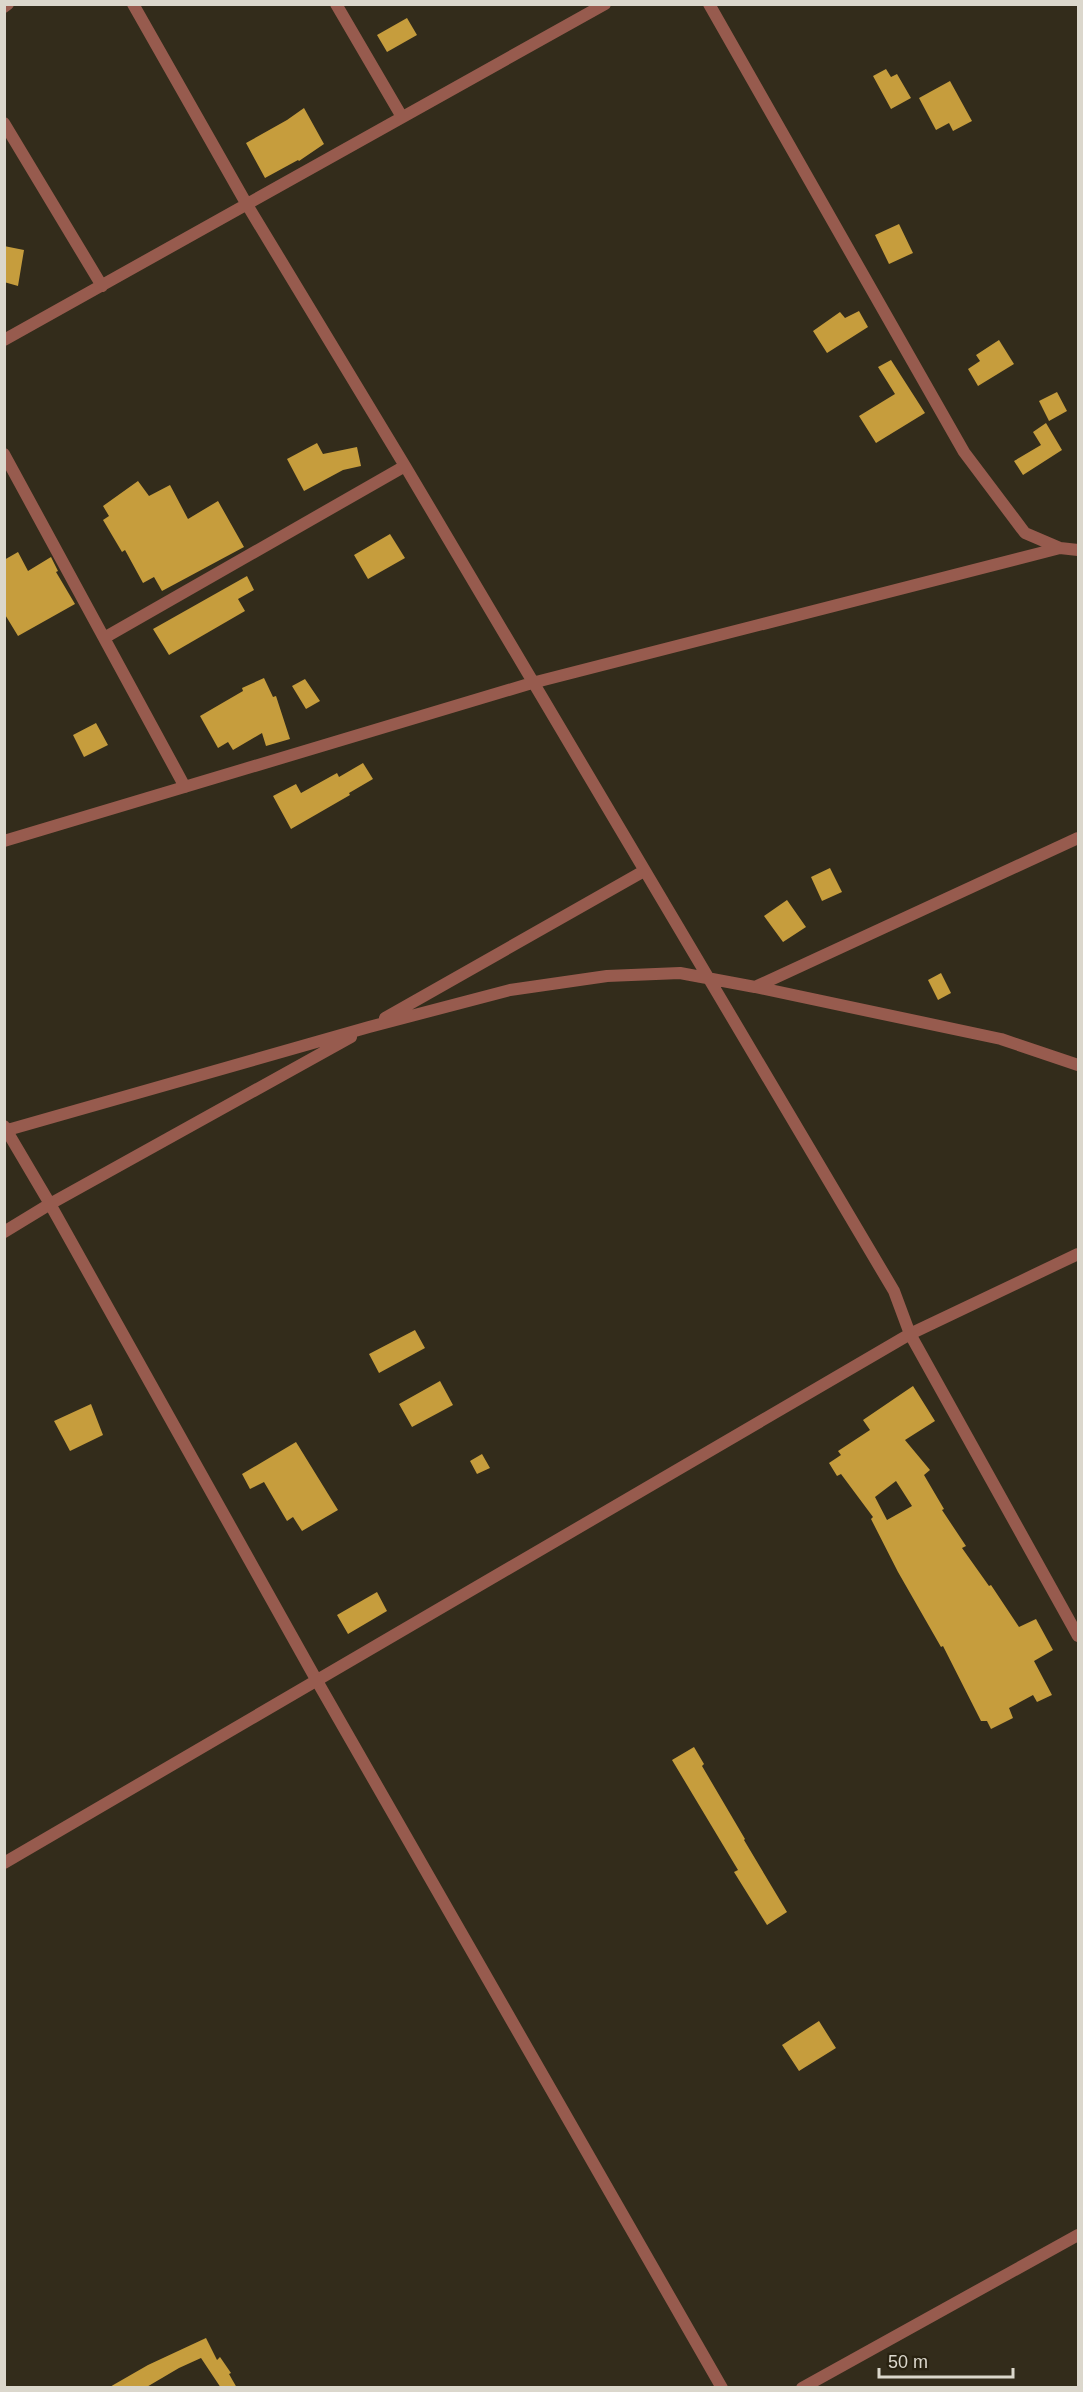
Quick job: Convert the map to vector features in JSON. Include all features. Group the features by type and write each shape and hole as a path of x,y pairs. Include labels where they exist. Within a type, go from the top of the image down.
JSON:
{"street":[{"path":"133,4 246,203 405,466 894,1291 910,1334 1078,1636"},
{"path":"336,4 402,117"},
{"path":"4,340 605,4"},
{"path":"709,4 964,452 1025,533 1060,548 1078,550"},
{"path":"4,123 102,286"},
{"path":"4,454 185,787"},
{"path":"104,638 405,466"},
{"path":"4,841 532,683 1060,548"},
{"path":"755,987 1078,838"},
{"path":"4,1232 644,871"},
{"path":"722,2388 317,1681 50,1204 5,1129 510,990 607,976 680,973 708,978 1001,1038 1078,1065"},
{"path":"4,1863 910,1334 1078,1254"},
{"path":"802,2388 1078,2235"}],"building":[{"path":"407,18 417,35 387,52 377,35"},
{"path":"886,69 891,77 897,74 911,98 891,109 873,76"},
{"path":"950,81 972,121 953,131 949,123 936,130 919,98"},
{"path":"304,108 324,144 299,161 265,178 246,143"},
{"path":"899,224 913,253 889,264 875,235"},
{"path":"4,246 24,250 18,286 4,282"},
{"path":"859,311 868,327 827,353 813,331 840,312 845,318"},
{"path":"999,340 1014,364 978,386 968,369 980,361 976,355"},
{"path":"891,360 925,413 876,443 859,416 895,394 878,367"},
{"path":"1057,392 1067,411 1049,421 1039,401"},
{"path":"1046,423 1062,450 1023,475 1014,461 1041,445 1033,432"},
{"path":"317,443 323,454 357,447 361,466 343,470 304,491 287,459"},
{"path":"138,481 149,496 170,485 188,519 218,501 244,547 162,591 154,577 143,583 125,550 122,552 103,520 109,516 103,506"},
{"path":"390,534 405,558 368,579 354,555"},
{"path":"18,552 28,571 51,557 58,571 56,572 75,604 18,636 4,613 4,560"},
{"path":"247,576 254,590 238,599 245,611 169,655 153,629"},
{"path":"264,678 273,697 276,696 290,739 266,746 262,733 233,750 228,742 218,748 200,716 243,691 242,688"},
{"path":"305,679 320,701 306,709 292,686"},
{"path":"96,723 108,745 84,757 73,735"},
{"path":"363,763 373,779 291,829 273,796 296,784 301,793 337,773 339,777"},
{"path":"830,868 842,892 822,901 811,877"},
{"path":"787,900 806,927 783,942 764,916"},
{"path":"941,973 951,993 938,1000 928,980"},
{"path":"415,1330 425,1348 379,1373 369,1354"},
{"path":"440,1381 453,1405 412,1427 399,1404"},
{"path":"913,1386 935,1421 905,1440 930,1470 924,1475 944,1509 942,1510 966,1546 962,1548 989,1586 991,1585 1019,1627 1036,1619 1053,1650 1034,1661 1052,1695 1037,1702 1033,1695 1009,1708 1013,1718 991,1729 987,1721 981,1721 943,1646 941,1647 898,1572 871,1519 873,1517 841,1474 837,1476 829,1463 841,1455 838,1451 870,1430 863,1420","holes":["896,1481 912,1506 887,1520 875,1497"]},
{"path":"91,1404 103,1435 70,1451 54,1421"},
{"path":"296,1442 338,1510 302,1531 293,1517 287,1521 264,1482 250,1489 242,1474"},
{"path":"482,1454 490,1468 477,1474 470,1461"},
{"path":"377,1592 387,1611 348,1634 337,1615"},
{"path":"694,1747 704,1764 702,1766 787,1912 767,1925 734,1872 738,1870 672,1760"},
{"path":"819,2021 836,2048 799,2071 782,2045"},
{"path":"206,2338 217,2360 220,2357 231,2373 229,2374 237,2388 221,2388 201,2358 145,2388 108,2388 148,2365"}]}
